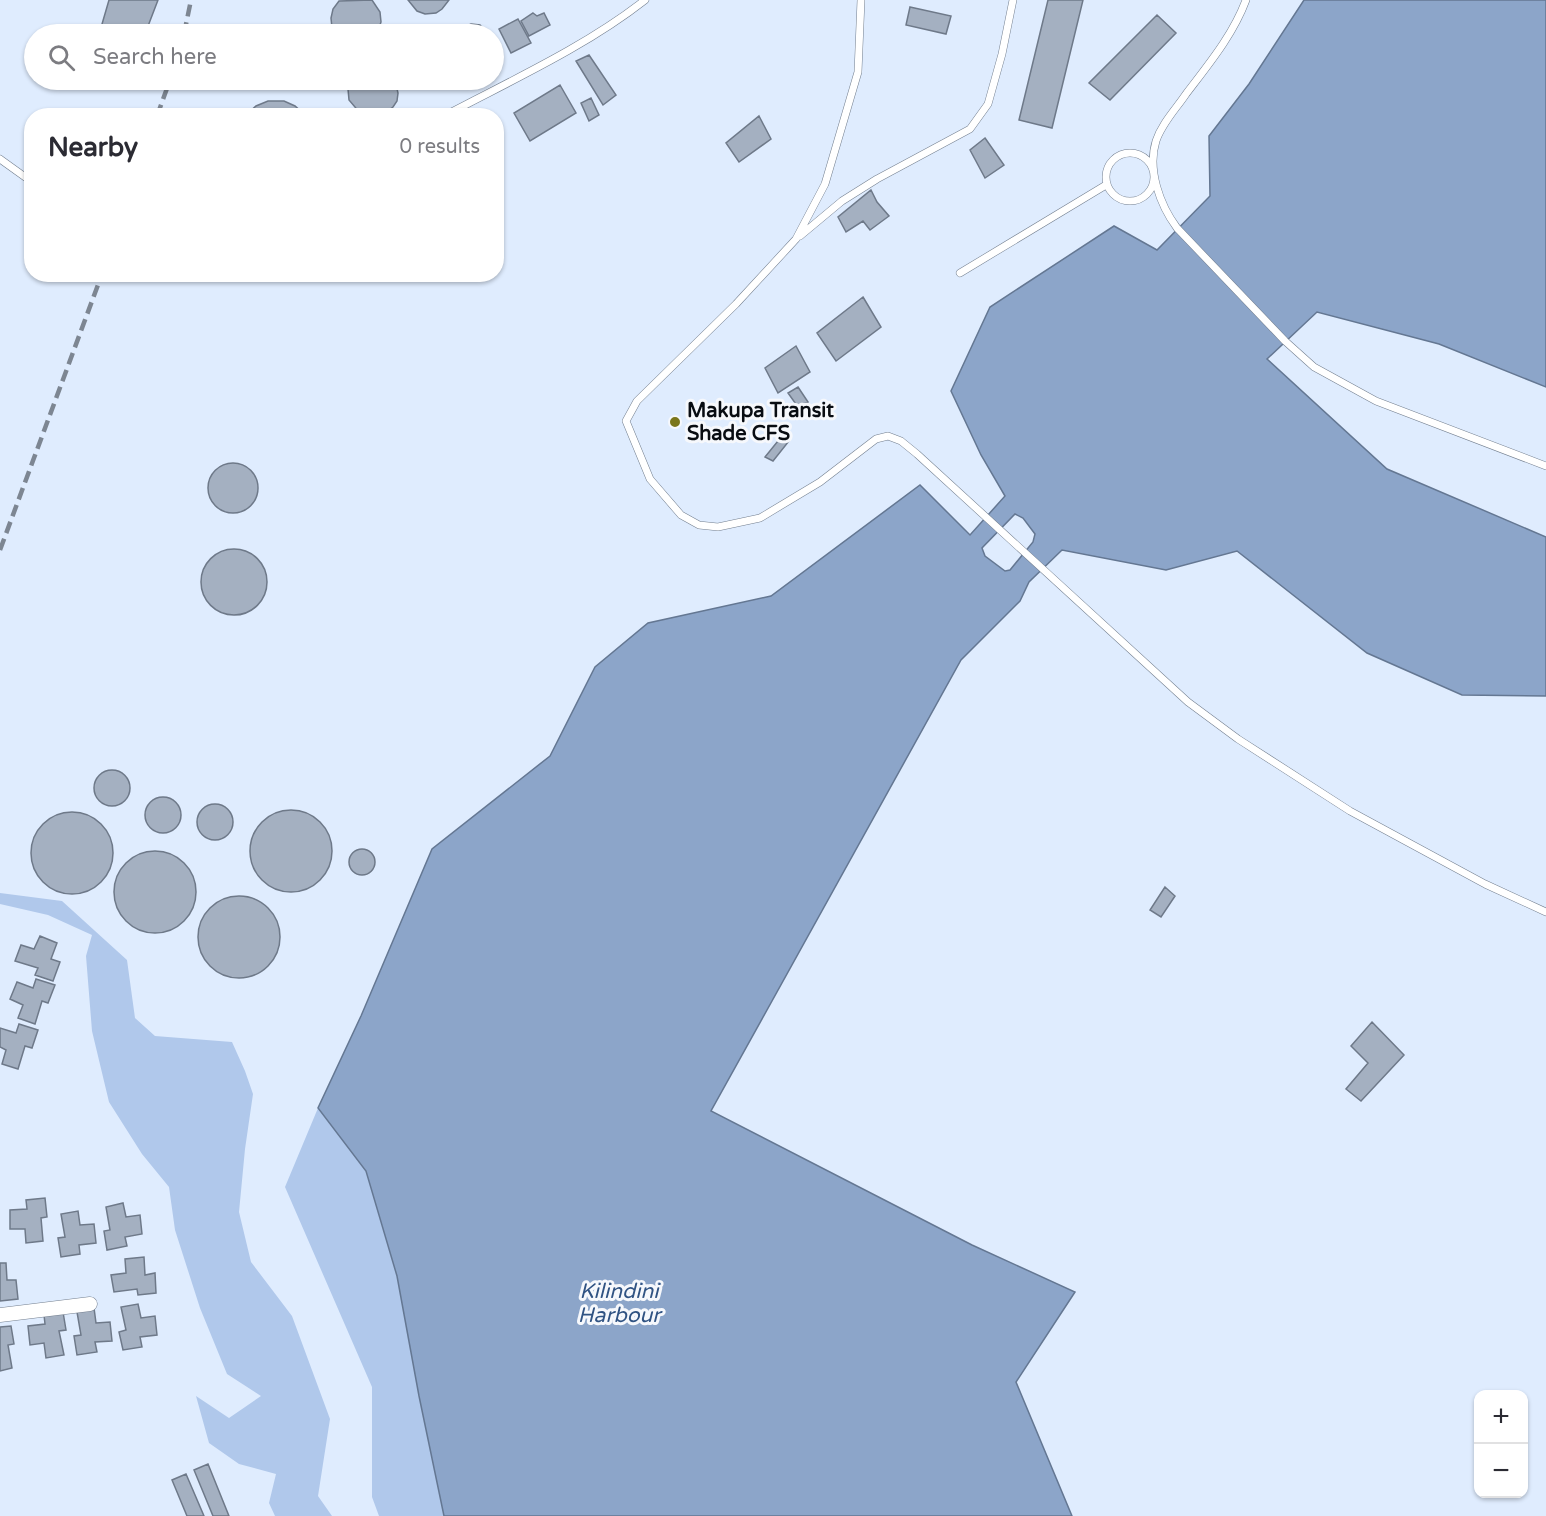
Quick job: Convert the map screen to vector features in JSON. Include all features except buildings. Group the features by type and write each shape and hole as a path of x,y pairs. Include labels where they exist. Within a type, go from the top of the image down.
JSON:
{"street":[{"path":"0,1315 90,1304"}],"lane":[{"path":"504,84 576,46 645,0"},
{"path":"796,239 825,184 858,72 861,0"},
{"path":"1013,0 1002,54 988,104 970,129 842,201 796,239 736,304 637,401 626,421 650,479 681,515 699,525 718,527 760,518 820,482 876,439 888,436 901,441 1188,702 1238,739 1350,811 1485,884 1546,912"},
{"path":"1246,0 1226,39 1164,124 1156,142 1154,173 1149,192 1137,201 1129,202 1115,197 1106,185 1105,177 1115,157 1126,153 1143,156 1149,161 1154,173 1160,197 1177,228 1285,341 1314,367 1376,400 1546,466"},
{"path":"459,108 493,90"},
{"path":"0,159 24,177"},
{"path":"960,273 1106,185"}],"shaded area":[{"path":"0,893 62,901 127,960 135,1018 155,1036 232,1042 253,1094 239,1212 251,1262 292,1316 330,1419 318,1496 332,1516 275,1516 269,1503 276,1474 239,1464 209,1443 196,1396 229,1418 261,1396 227,1374 200,1308 175,1230 169,1187 142,1154 109,1102 92,1031 86,956 92,935 48,915 0,904"},
{"path":"318,1108 366,1171 397,1276 444,1516 379,1516 372,1497 372,1387 285,1187"}],"water":[{"name":"Kilindini Harbour","path":"1304,0 1546,0 1546,387 1439,344 1317,312 1267,359 1387,469 1546,537 1546,696 1462,695 1367,653 1237,551 1166,570 1062,550 1029,582 1020,601 961,660 711,1111 972,1245 1075,1292 1016,1382 1072,1516 444,1516 397,1276 366,1171 318,1108 361,1016 432,849 550,756 595,667 648,623 771,596 920,485 970,535 1005,496 981,455 951,391 990,307 1114,226 1157,250 1210,196 1209,136 1249,84","holes":["1015,514 1023,518 1035,534 1033,542 1010,570 1005,571 985,556 982,548"]}],"railway":[{"path":"186,24 191,0"},
{"path":"160,108 166,90"},
{"path":"0,550 99,282"}],"place":[{"name":"Makupa Transit Shade CFS","path":"675,422"}]}
